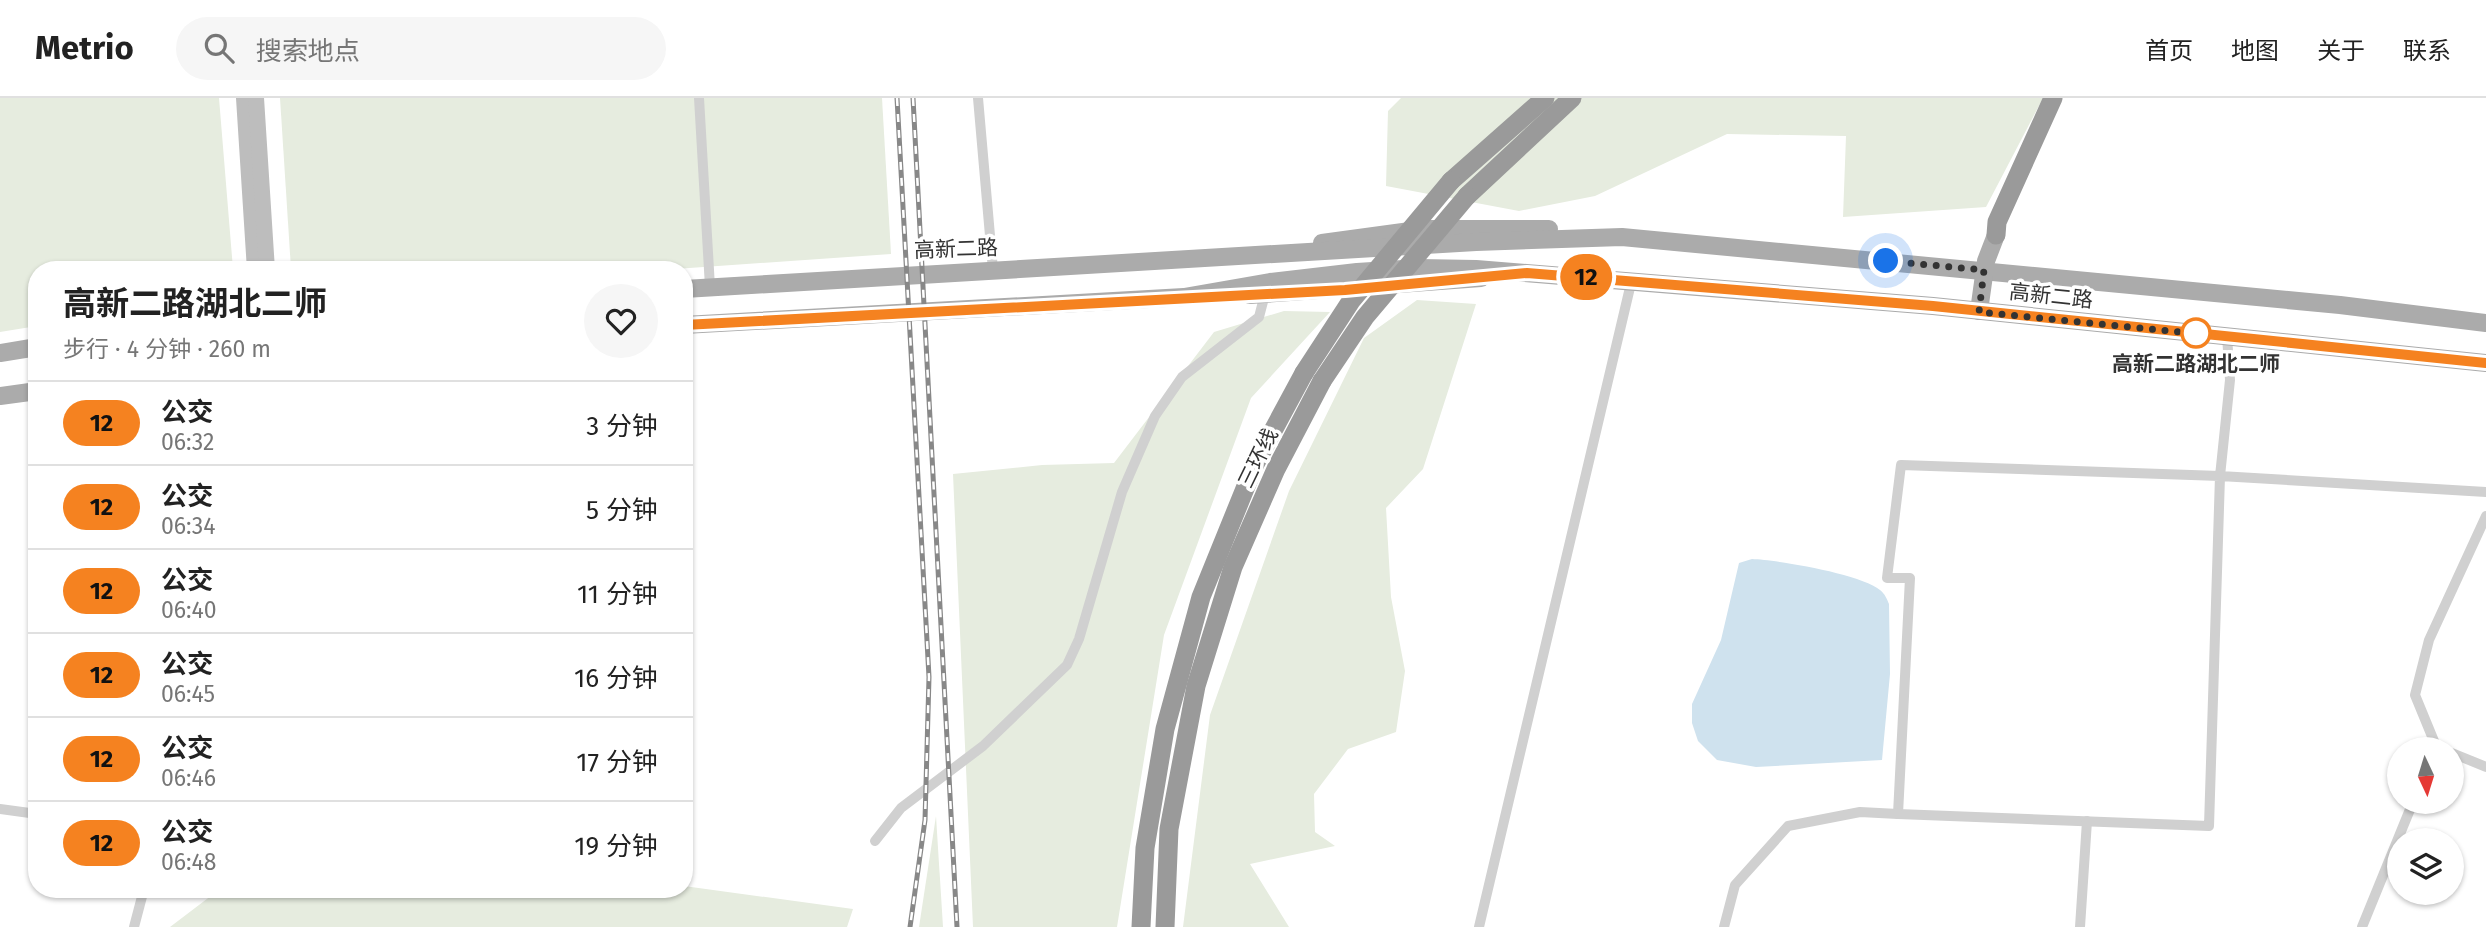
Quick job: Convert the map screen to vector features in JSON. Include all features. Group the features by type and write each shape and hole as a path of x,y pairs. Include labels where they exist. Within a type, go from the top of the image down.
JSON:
{"highway":[{"name":"三环线","path":"1141,927 1144,848 1165,729 1201,597 1255,464 1304,373 1351,301 1451,181 1545,98"},
{"name":"三环线","path":"1165,927 1168,829 1196,687 1233,567 1276,469 1322,381 1366,317 1467,196 1572,98"},
{"path":"1996,235 1997,222 2053,98"}],"main road":[{"path":"1979,312 1984,270 1996,235"},
{"name":"高新二路","path":"693,288 1622,237 2340,305 2486,323"},
{"name":"高新二路","path":"1184,297 1270,282 1394,270 1476,269 1632,279 2486,363"},
{"name":"高新二路","path":"693,324 1345,290 1527,273"},
{"path":"0,353 28,348"},
{"path":"0,396 28,392"}],"street":[{"path":"244,98 254,261"},
{"path":"256,98 266,261"},
{"path":"699,98 710,287"},
{"path":"978,98 993,270"},
{"path":"1996,235 2005,225 2062,98"},
{"path":"1479,927 1632,279"},
{"path":"875,841 901,808 983,747 1067,666 1079,639 1122,492 1155,416 1182,377 1259,317 1265,294"},
{"path":"1724,927 1735,885 1788,826 1860,812 2209,826 2220,476 2230,380 2227,336"},
{"path":"1898,814 1910,578 1887,578 1901,465 2220,476 2486,492"},
{"path":"2433,737 2415,695 2429,640 2486,516"},
{"path":"2464,757 2486,767"},
{"path":"0,809 28,813"},
{"path":"2361,927 2408,814"},
{"path":"2080,927 2087,821"},
{"path":"134,927 142,898"}],"shaded area":[{"path":"0,98 219,98 232,261 28,261 28,327 0,332"},
{"path":"280,98 882,98 891,254 693,268 693,261 290,261"},
{"path":"1401,98 2043,98 1986,207 1843,217 1846,136 1727,134 1595,196 1519,211 1386,186 1388,111"},
{"path":"1417,300 1476,304 1423,469 1386,508 1391,597 1405,671 1396,732 1348,749 1314,794 1315,832 1335,846 1250,864 1289,927 1183,927 1210,715 1289,491 1364,338"},
{"path":"1284,311 1330,312 1251,398 1164,635 1117,927 973,927 953,474 1042,465 1114,463 1214,332"},
{"path":"936,816 943,927 919,927"},
{"path":"693,887 853,909 847,927 170,927 208,898 693,898"}],"water":[{"path":"1752,559 1838,573 1870,584 1885,595 1889,604 1890,674 1882,760 1756,767 1717,760 1698,741 1692,723 1692,704 1721,640 1739,563"}],"railway":[{"path":"897,98 929,677 925,820 910,927"},
{"path":"913,98 957,927"}],"bus line":[{"name":"12","path":"693,324 1345,290 1527,273 1632,279 1933,306 2486,363"}],"place":[{"name":"高新二路湖北二师","path":"2196,333"}],"route":[{"path":"1886,261 1984,270 1979,312 2200,334 2196,333"}]}
